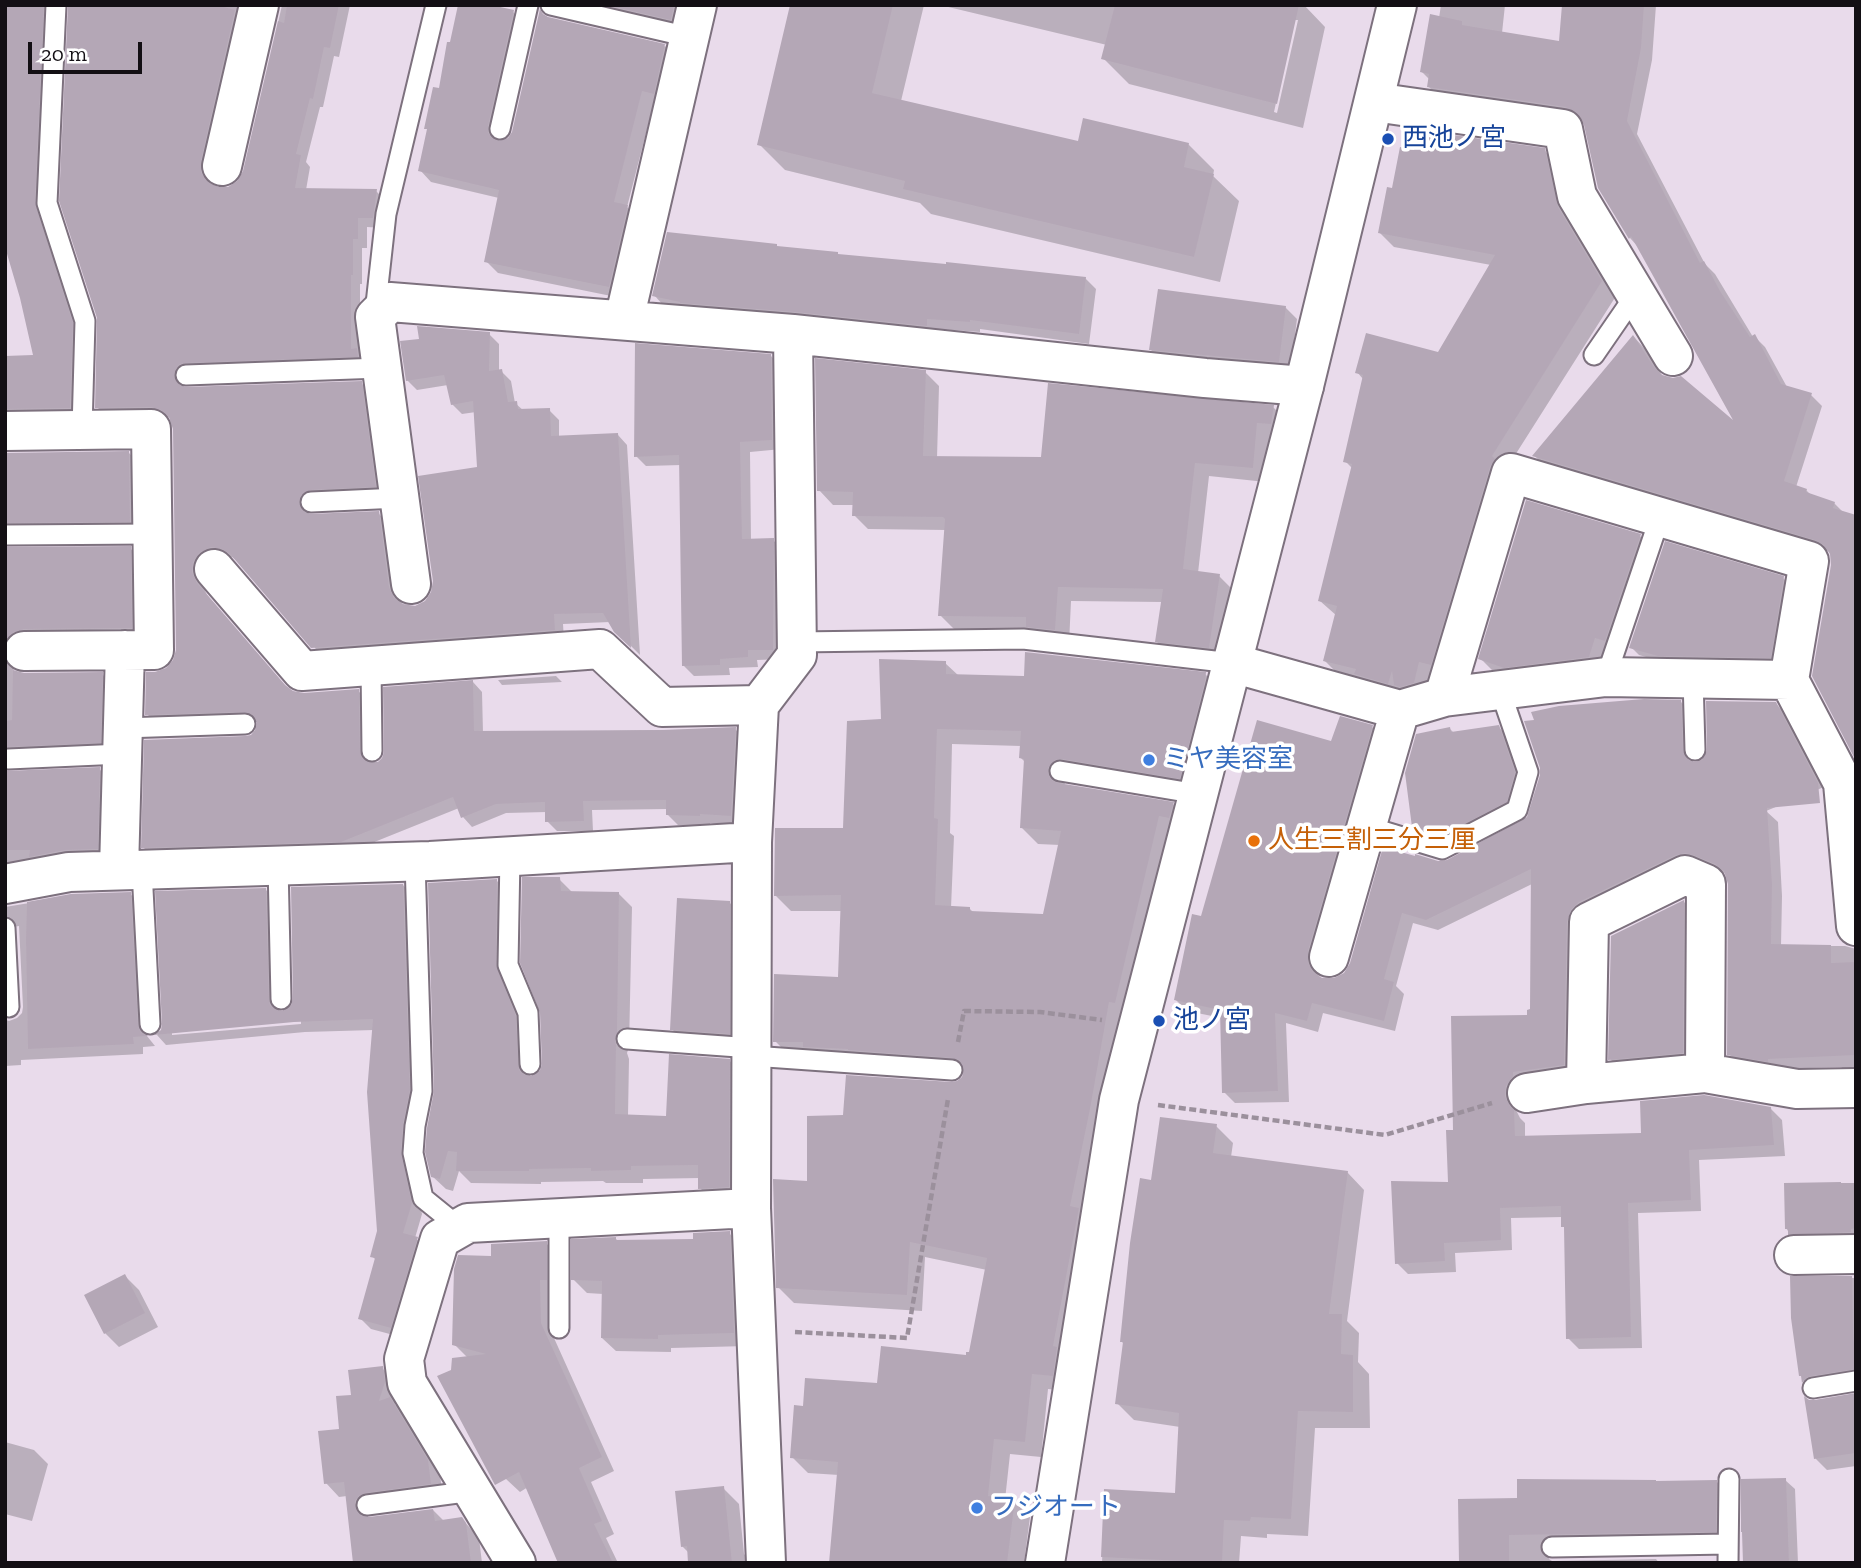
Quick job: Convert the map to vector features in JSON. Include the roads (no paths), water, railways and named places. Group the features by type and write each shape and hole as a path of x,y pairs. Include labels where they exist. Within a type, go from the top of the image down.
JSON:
{"street":[{"path":"222,166 259,5"},
{"path":"1045,1563 1119,1100 1304,386 1397,5"},
{"path":"624,320 693,21"},
{"path":"1374,102 1563,129 1577,197 1673,356"},
{"path":"411,584 375,317 390,302 793,334 1191,377 1304,386"},
{"path":"766,1563 751,1208 752,842 760,705 797,655 793,334"},
{"path":"5,431 151,429 154,650 24,651"},
{"path":"1444,697 1511,473 1809,561 1788,680 1849,781 1856,926"},
{"path":"214,569 302,671 600,649 662,707 760,705"},
{"path":"125,650 122,741 131,870"},
{"path":"1232,663 1400,710 1444,697 1606,677 1788,680"},
{"path":"1329,957 1400,710"},
{"path":"5,884 69,872 415,861 752,842"},
{"path":"1586,1084 1589,922 1685,875 1706,884 1705,1073"},
{"path":"1527,1093 1586,1084 1705,1073 1797,1088 1856,1088"},
{"path":"516,1563 407,1382 404,1359 440,1239 468,1223 751,1208"},
{"path":"1794,1255 1856,1254"}],"lane":[{"path":"56,5 47,203 85,321 82,430"},
{"path":"375,317 386,214 436,5"},
{"path":"500,129 528,5"},
{"path":"551,5 693,21"},
{"path":"1594,355 1636,294"},
{"path":"186,375 381,368"},
{"path":"310,502 399,498"},
{"path":"1606,677 1660,517"},
{"path":"5,535 153,534"},
{"path":"797,642 1023,639 1232,663"},
{"path":"371,666 372,751"},
{"path":"1693,678 1695,750"},
{"path":"1366,826 1442,849 1517,810 1528,772 1500,690"},
{"path":"8,759 245,724"},
{"path":"1060,771 1198,794"},
{"path":"510,856 508,965 528,1013 530,1064"},
{"path":"415,861 422,1091 413,1153 423,1198 460,1228"},
{"path":"278,865 281,999"},
{"path":"131,870 150,1024"},
{"path":"5,928 9,1007"},
{"path":"627,1039 952,1070"},
{"path":"559,1219 559,1328"},
{"path":"1813,1388 1856,1381"},
{"path":"1552,1547 1585,1555 1728,1553 1729,1479"},
{"path":"367,1505 473,1492"}],"place":[{"name":"西池ノ宮","path":"1388,139"},
{"name":"ミヤ美容室","path":"1149,760"},
{"name":"人生三割三分三厘","path":"1254,841"},
{"name":"池ノ宮","path":"1159,1021"},
{"name":"フジオート","path":"977,1508"}]}
